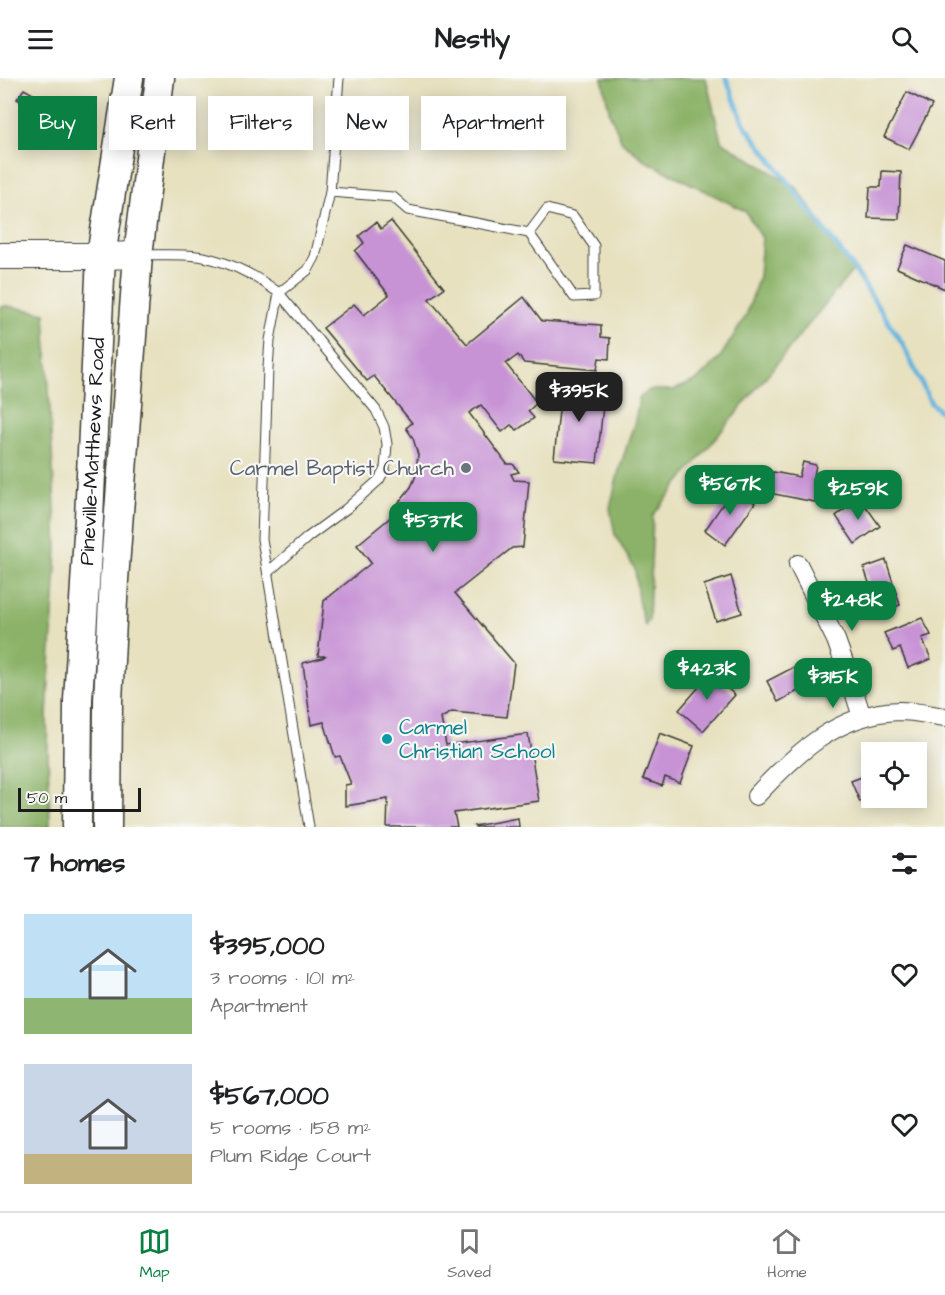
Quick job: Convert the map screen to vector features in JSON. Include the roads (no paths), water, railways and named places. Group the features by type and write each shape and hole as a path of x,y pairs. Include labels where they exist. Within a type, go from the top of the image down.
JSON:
{"main road":[{"name":"Pineville-Matthews Road","path":"77,827 78,700 101,256 129,78"},
{"name":"Pineville-Matthews Road","path":"107,827 108,701 114,580 138,255 160,78"}],"street":[{"path":"0,256 138,255"},
{"path":"798,564 836,640 862,717"},
{"path":"756,796 777,773 809,745 836,728 862,717 898,711 945,717"}],"lane":[{"path":"309,827 262,539 267,380 270,340 279,293 308,270 315,257 330,192 339,78"},
{"path":"330,192 393,198 408,210 529,233 574,297 594,296 594,246 573,216 547,209 529,233"},
{"path":"138,255 210,258 235,266 279,293 376,411 384,427 387,444 385,469 379,480 268,572"}],"waterway":[{"path":"726,78 744,124 854,269 902,343 931,403 945,416"}],"place":[{"name":"Carmel Baptist Church","path":"466,468"},
{"name":"Carmel Christian School","path":"387,739"}]}
